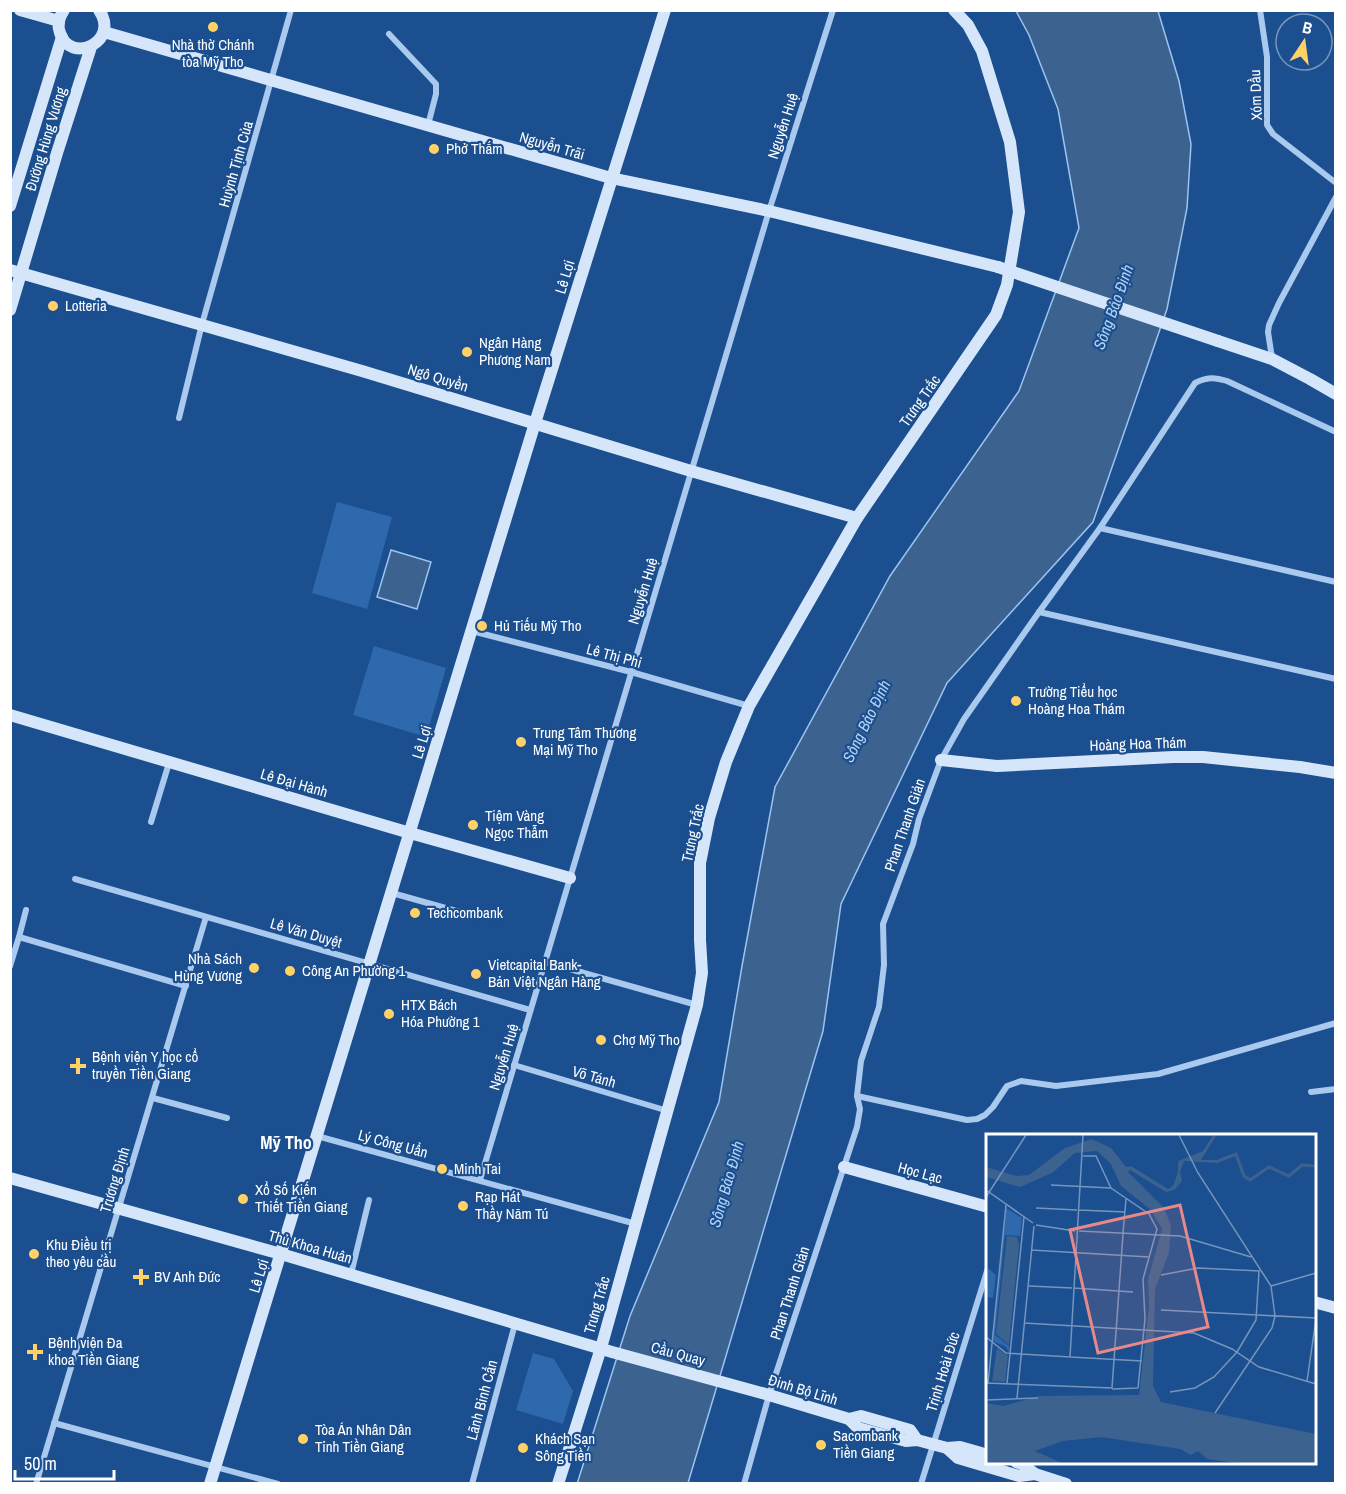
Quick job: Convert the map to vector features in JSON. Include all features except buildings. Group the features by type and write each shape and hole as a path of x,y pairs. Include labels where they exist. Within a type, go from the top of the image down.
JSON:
{"main road":[{"path":"20,10 61,16 59,29 62,38 66,44 75,48 91,47 101,38 105,25 100,11"},
{"name":"Lê Lợi","path":"210,1484 535,423 665,10"},
{"name":"Trưng Trắc","path":"558,1484 606,1350 636,1224 697,1005 702,973 700,863 709,818 726,762 749,706 857,518 996,315 1007,285 1019,212 1010,142 982,51 968,25 954,10"},
{"name":"Nguyễn Trãi","path":"104,32 611,178 769,211 998,267 1272,359 1335,394"},
{"name":"Đường Hùng Vương","path":"10,206 62,38"},
{"name":"Đường Hùng Vương","path":"10,310 16,272 91,47"},
{"name":"Ngô Quyền","path":"16,272 202,324 691,471 857,518"},
{"name":"Lê Đại Hành","path":"10,715 570,878"},
{"name":"Hoàng Hoa Thám","path":"941,760 997,766 1203,757 1335,772"},
{"name":"Học Lạc","path":"844,1167 986,1207"},
{"name":"Thủ Khoa Huân","path":"10,1178 351,1274 606,1350"},
{"path":"1316,1303 1335,1308"},
{"name":"Cầu Quay","path":"606,1350 748,1389"},
{"name":"Đinh Bộ Lĩnh","path":"748,1389 849,1419 858,1428 906,1441 917,1440 933,1444 947,1449 958,1458 1019,1476 1035,1474"},
{"name":"Đinh Bộ Lĩnh","path":"947,1449 960,1447 986,1455"},
{"name":"Đinh Bộ Lĩnh","path":"1022,1464 1035,1474 1066,1484"}],"street":[{"name":"Huỳnh Tịnh Của","path":"179,418 202,324 291,10"},
{"name":"Nguyễn Huệ","path":"480,1180 769,211 833,10"},
{"name":"Xóm Dầu","path":"1260,10 1267,57 1268,125 1274,134 1335,183"},
{"path":"389,34 436,84 436,94 428,125"},
{"path":"1272,359 1269,325 1335,196"},
{"name":"Phan Thanh Giản","path":"744,1484 769,1395 857,1127 860,1109 857,1096 861,1061 879,1007 884,965 883,924 941,760 964,719 1100,528 1195,383 1206,378 1227,381 1335,432"},
{"path":"1100,528 1335,582"},
{"path":"1038,612 1335,679"},
{"name":"Lê Thị Phỉ","path":"472,632 631,672 749,706"},
{"path":"151,822 170,762"},
{"name":"Lê Văn Duyệt","path":"75,879 530,1010"},
{"path":"392,892 474,916"},
{"path":"10,966 26,910"},
{"name":"Trương Định","path":"36,1484 206,917"},
{"path":"19,938 186,986"},
{"path":"545,962 697,1005"},
{"path":"857,1096 967,1120 977,1119 993,1107 1007,1086 1021,1082 1056,1086 1158,1074 1335,1023"},
{"name":"Võ Tánh","path":"514,1065 668,1111"},
{"path":"1311,1092 1335,1089"},
{"path":"153,1098 227,1118"},
{"name":"Lý Công Uẩn","path":"317,1136 636,1224"},
{"path":"351,1274 369,1200"},
{"name":"Trịnh Hoài Đức","path":"921,1484 986,1271"},
{"name":"Lãnh Binh Cẩn","path":"472,1484 516,1323"},
{"path":"54,1422 278,1484"}],"shaded area":[{"path":"337,502 392,517 367,609 312,593"},
{"path":"374,646 446,668 426,737 353,715"},
{"path":"533,1353 554,1359 573,1391 563,1424 516,1410"}],"water":[{"name":"Sông Bảo Định","path":"1016,11 1158,11 1179,81 1191,144 1187,208 1167,309 1093,522 947,683 841,904 823,1031 688,1483 577,1484 630,1316 719,1102 775,787 890,576 1019,391 1079,228 1058,109 1029,35"},
{"path":"391,550 431,562 417,609 377,597"}],"place":[{"name":"Nhà thờ Chánh tòa Mỹ Tho","path":"213,27"},
{"name":"Phở Thắm","path":"434,149"},
{"name":"Lotteria","path":"53,306"},
{"name":"Ngân Hàng Phương Nam","path":"467,352"},
{"name":"Hủ Tiếu Mỹ Tho","path":"482,626"},
{"name":"Trường Tiểu học Hoàng Hoa Thám","path":"1016,701"},
{"name":"Trung Tâm Thương Mại Mỹ Tho","path":"521,742"},
{"name":"Tiệm Vàng Ngọc Thẫm","path":"473,825"},
{"name":"Techcombank","path":"415,913"},
{"name":"Nhà Sách Hùng Vương","path":"254,968"},
{"name":"Công An Phường 1","path":"290,971"},
{"name":"Vietcapital Bank- Bản Việt Ngân Hàng","path":"476,974"},
{"name":"HTX Bách Hóa Phường 1","path":"389,1014"},
{"name":"Chợ Mỹ Tho","path":"601,1040"},
{"name":"Bệnh viện Y học cổ truyền Tiền Giang","path":"78,1066"},
{"name":"Minh Tai","path":"442,1169"},
{"name":"Xổ Số Kiến Thiết Tiền Giang","path":"243,1199"},
{"name":"Rạp Hát Thầy Năm Tú","path":"463,1206"},
{"name":"Khu Điều trị theo yêu cầu","path":"34,1254"},
{"name":"BV Anh Đức","path":"141,1277"},
{"name":"Bệnh viện Đa khoa Tiền Giang","path":"35,1352"},
{"name":"Tòa Án Nhân Dân Tỉnh Tiền Giang","path":"303,1439"},
{"name":"Sacombank Tiền Giang","path":"821,1445"},
{"name":"Khách Sạn Sông Tiền","path":"523,1448"}],"district":[{"name":"Mỹ Tho","path":"286,1143"}]}
